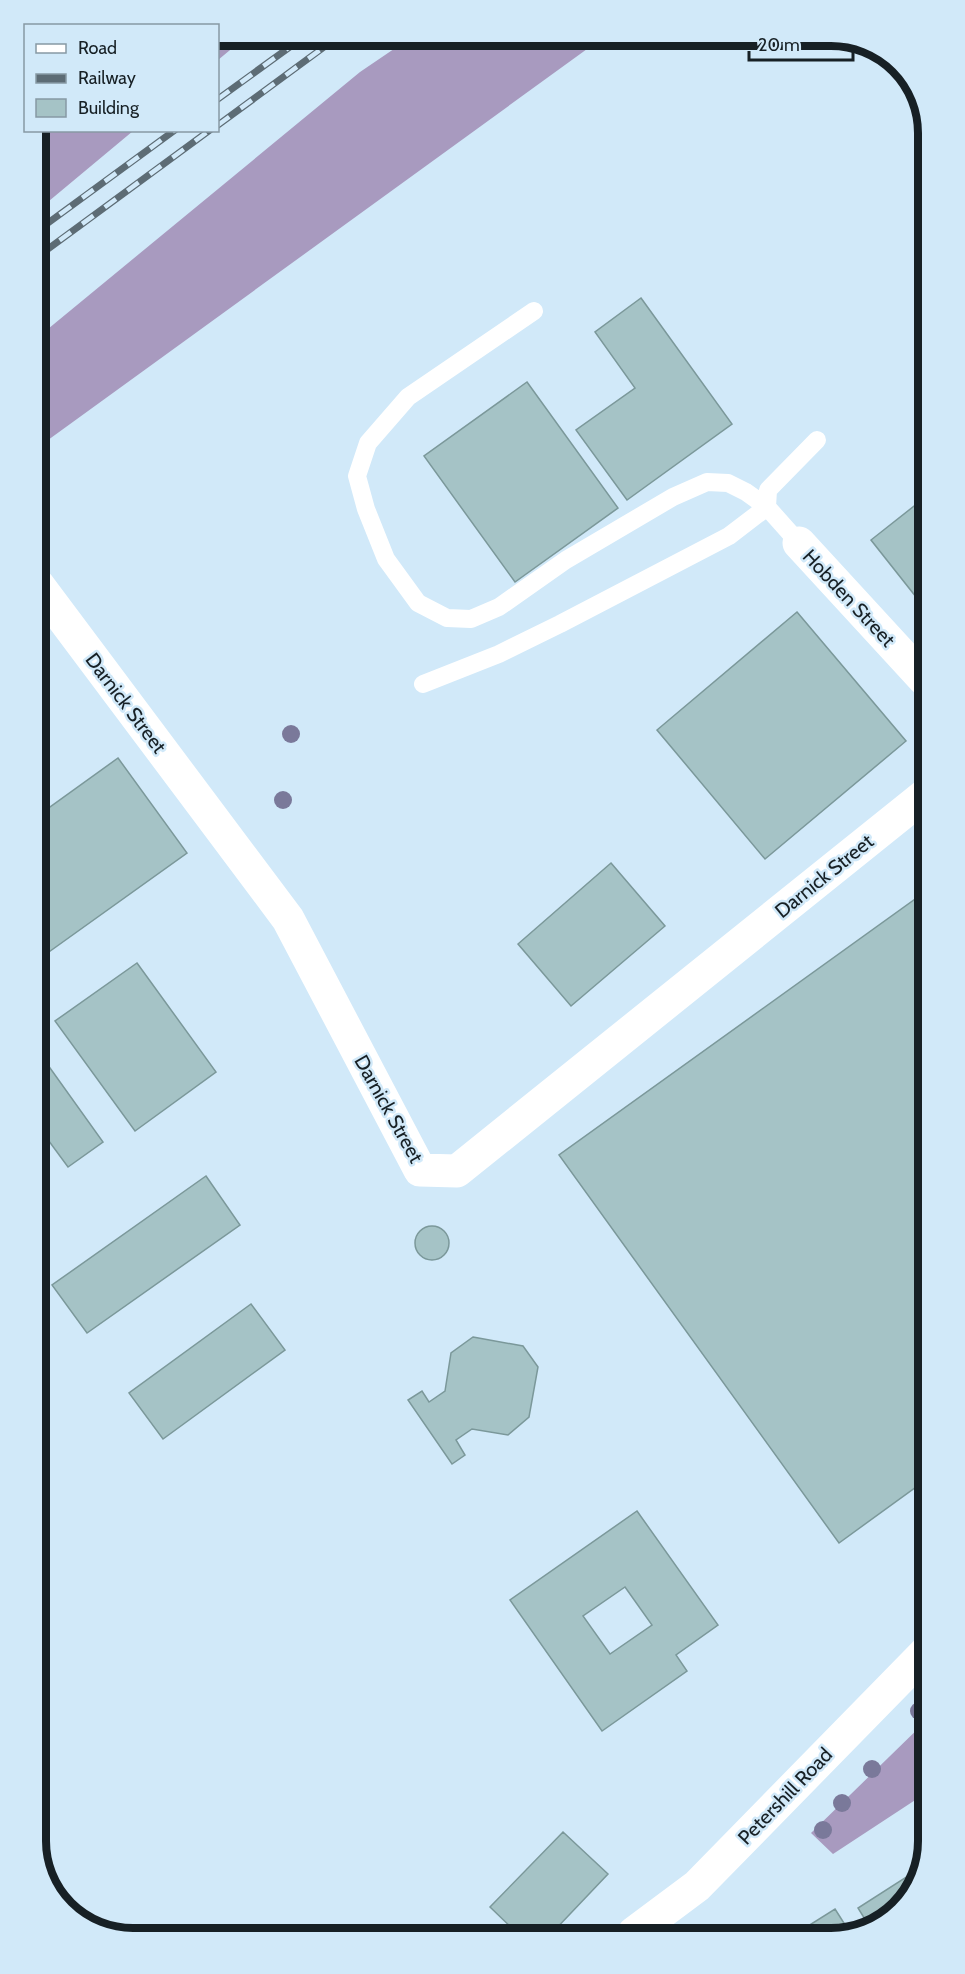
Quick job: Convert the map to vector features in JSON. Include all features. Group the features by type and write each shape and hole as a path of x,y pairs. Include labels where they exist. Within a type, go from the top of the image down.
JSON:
{"street":[{"name":"Hobden Street","path":"799,543 918,672"},
{"name":"Darnick Street","path":"47,597 288,919 420,1170 457,1171 918,801"},
{"name":"Petershill Road","path":"641,1928 698,1886 918,1660"}],"lane":[{"path":"534,311 408,397 368,443 357,476 366,509 386,559 418,603 447,618 471,618 499,607 566,560 673,497 707,482 728,483 746,492 767,507 799,543"},
{"path":"423,684 499,654 729,536 767,507 768,490 817,440"}],"shaded area":[{"path":"219,46 235,46 219,59"},
{"path":"398,46 590,47 47,441 47,330 360,72"},
{"path":"47,132 132,132 47,203"},
{"path":"918,1729 918,1798 833,1854 811,1833"}],"building":[{"path":"641,298 732,424 627,500 576,430 635,388 595,332"},
{"path":"527,382 618,508 515,582 424,456"},
{"path":"918,503 918,599 871,540"},
{"path":"797,612 906,741 765,859 657,730"},
{"path":"118,758 187,853 47,954 47,810"},
{"path":"611,863 665,926 571,1006 518,944"},
{"path":"918,897 918,1486 839,1543 559,1155"},
{"path":"137,963 216,1072 135,1131 55,1021"},
{"path":"46,1063 103,1142 68,1167 46,1138"},
{"path":"206,1176 240,1225 87,1333 52,1285"},
{"path":"432,1226 444,1231 449,1243 444,1255 432,1260 420,1255 415,1243 420,1231"},
{"path":"251,1304 285,1350 163,1439 129,1393"},
{"path":"473,1337 523,1346 538,1367 529,1417 508,1435 472,1429 456,1440 465,1455 452,1464 408,1400 422,1391 429,1402 445,1391 451,1353"},
{"path":"637,1511 718,1625 676,1655 687,1671 602,1731 510,1600","holes":["625,1587 652,1625 610,1654 583,1616"]},
{"path":"563,1832 608,1874 557,1928 511,1928 490,1907"},
{"path":"911,1874 897,1898 880,1913 866,1921 858,1908"},
{"path":"835,1909 846,1926 831,1928 805,1928"}],"railway":[{"path":"219,98 291,46"},
{"path":"219,124 325,46"},
{"path":"47,224 172,132"},
{"path":"47,250 207,132"}]}
